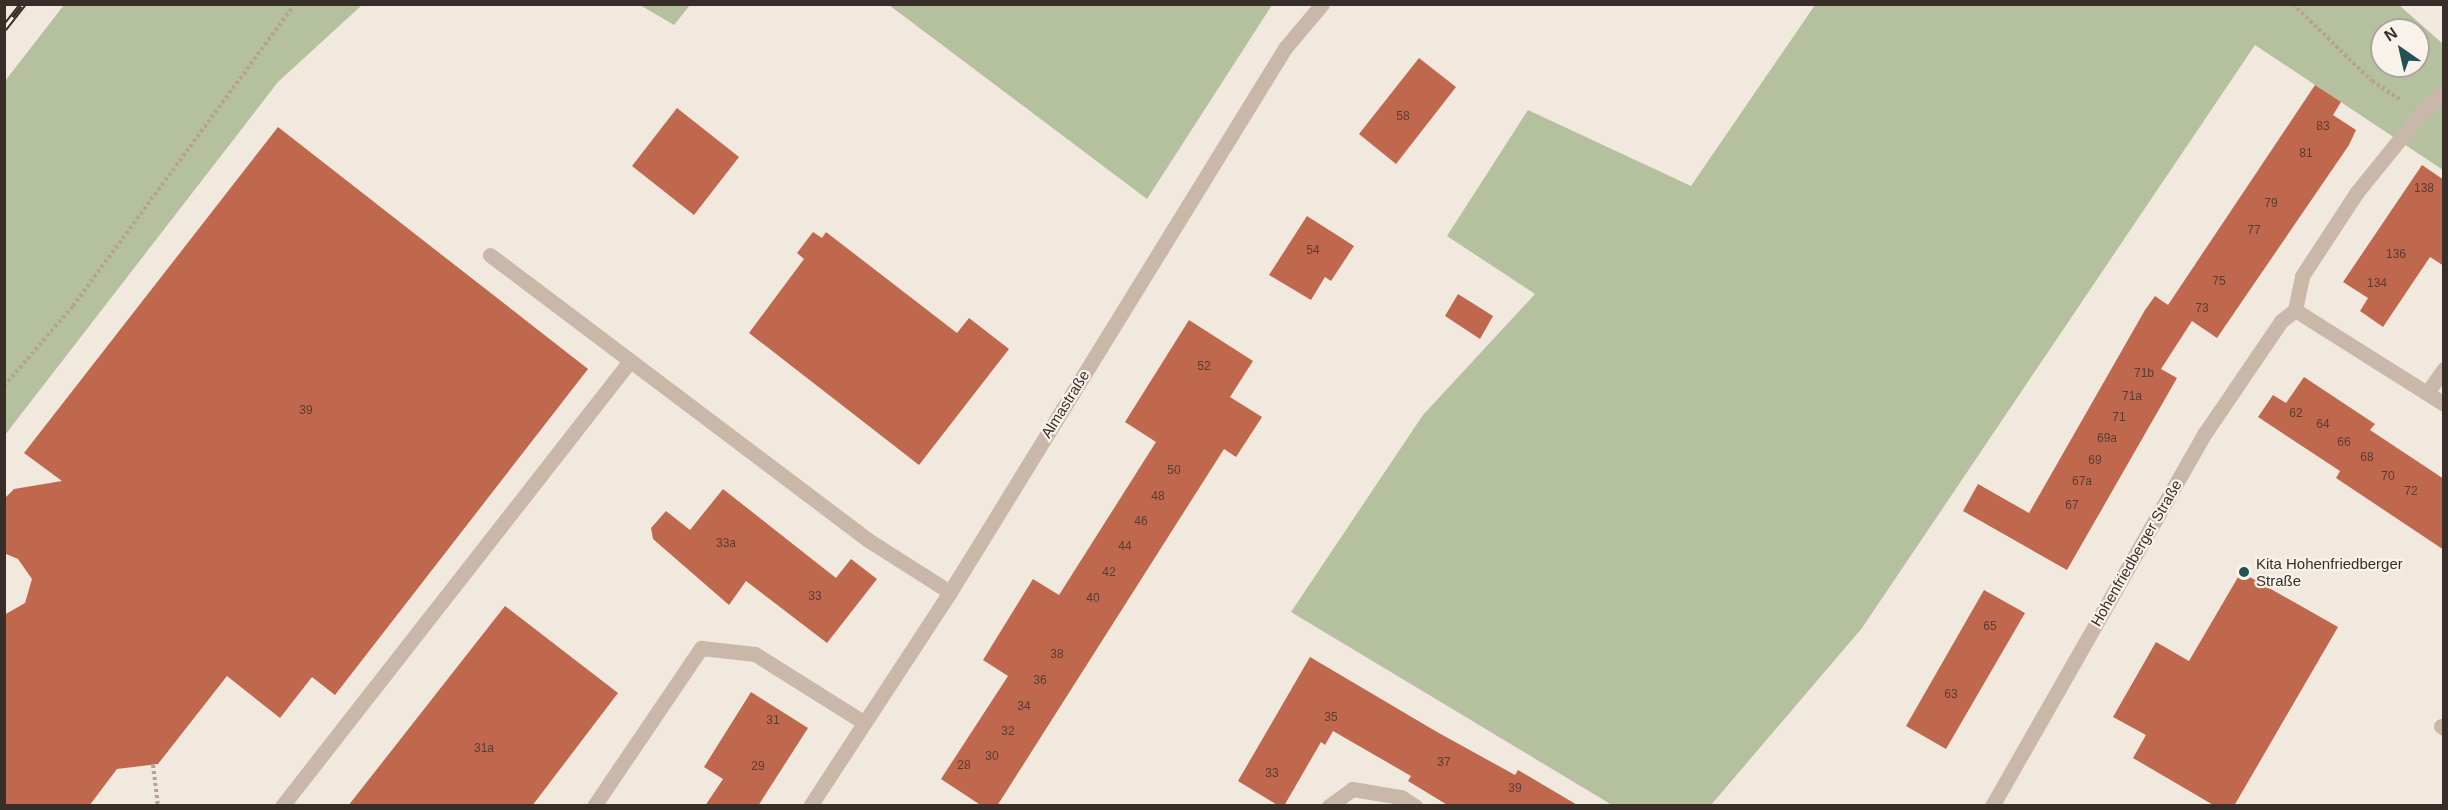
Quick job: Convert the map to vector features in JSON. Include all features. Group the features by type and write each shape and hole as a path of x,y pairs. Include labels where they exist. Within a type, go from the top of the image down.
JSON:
{"street":[{"name":"Almastraße","path":"810,806 863,722 951,592 1285,48 1322,4"},
{"path":"2444,92 2421,113 2357,192 2302,276 2295,310 2444,404"},
{"path":"490,255 868,540 951,592"},
{"name":"Hohenfriedberger Straße","path":"1992,806 2205,433 2281,321 2295,310"},
{"path":"282,806 630,361"},
{"path":"2427,393 2444,369"},
{"path":"594,806 701,648 755,654 863,722"},
{"path":"1329,806 1352,789 1401,797 1415,806"}],"path":[{"path":"4,386 73,306 295,4"},
{"path":"2293,4 2372,81 2421,113"},
{"path":"153,765 158,806"}],"green space":[{"path":"1272,4 1147,199 889,5"},
{"path":"64,5 362,5 278,82 5,435 5,81"},
{"path":"640,5 690,5 674,25"},
{"path":"1815,5 2399,5 2414,18 2370,18 2370,78 2430,78 2430,32 2443,44 2443,170 2255,45 1862,628 1711,805 1612,805 1291,612 1423,415 1535,294 1447,236 1528,110 1691,186"}],"building":[{"path":"1419,58 1456,87 1396,164 1359,134"},
{"path":"2315,85 2341,102 2333,115 2356,130 2349,145 2217,338 2192,321 2161,369 2177,378 2067,570 1963,511 1978,484 2029,513 2145,310 2155,296 2168,305"},
{"path":"677,108 739,157 694,215 632,166"},
{"path":"278,127 588,369 335,695 312,677 280,718 227,676 158,764 117,769 89,806 4,806 4,615 25,603 32,579 18,559 6,554 4,499 14,489 62,481 24,453"},
{"path":"2422,165 2444,180 2444,266 2430,257 2383,327 2360,311 2368,298 2343,282"},
{"path":"1307,216 1354,246 1331,281 1325,277 1311,300 1269,275"},
{"path":"813,232 822,238 826,232 957,333 969,318 1009,349 919,465 749,333 804,259 797,253"},
{"path":"1458,294 1493,316 1480,339 1445,316"},
{"path":"1189,320 1253,361 1230,397 1262,417 1236,457 1224,449 997,806 982,806 941,779 1008,676 983,660 1033,579 1059,595 1156,442 1125,422"},
{"path":"2304,377 2375,424 2370,430 2444,479 2444,550 2336,478 2340,471 2258,417 2273,395 2286,403"},
{"path":"723,489 836,578 851,559 877,579 827,643 746,581 729,605 653,539 651,528 666,511 690,530"},
{"path":"2241,572 2338,627 2234,806 2215,806 2133,758 2146,735 2113,717 2156,642 2189,661"},
{"path":"1984,590 2025,613 1946,749 1906,726"},
{"path":"505,606 618,693 532,806 348,806"},
{"path":"1310,657 1437,732 1515,775 1518,770 1579,806 1449,806 1408,781 1411,776 1333,731 1325,745 1321,742 1284,806 1279,806 1238,781"},
{"path":"751,692 808,728 758,806 705,806 723,779 704,767"}],"railway":[{"path":"4,28 23,4"}],"place":[{"name":"Kita Hohenfriedberger Straße","path":"2244,572"}]}
